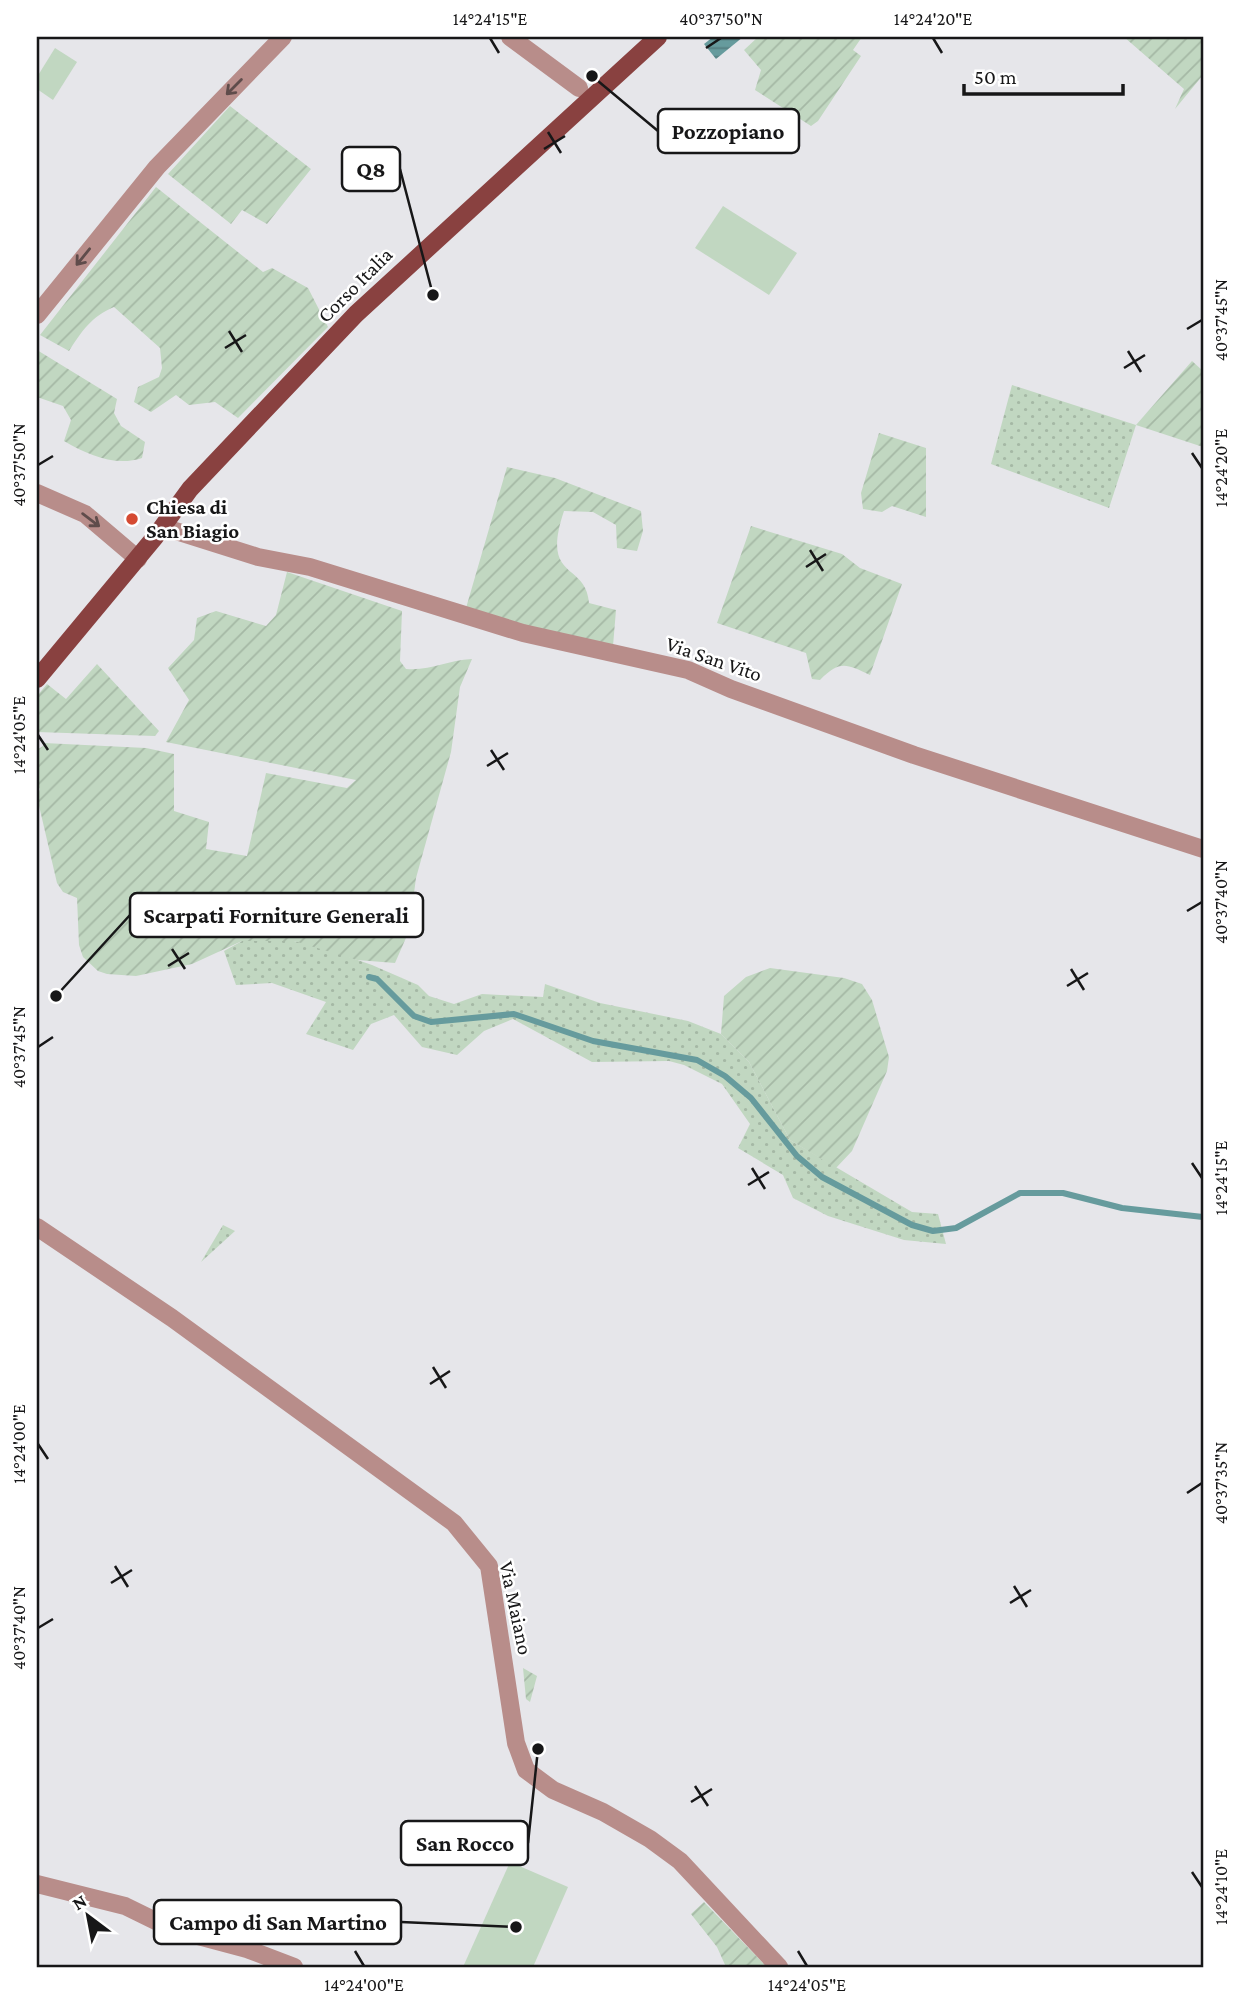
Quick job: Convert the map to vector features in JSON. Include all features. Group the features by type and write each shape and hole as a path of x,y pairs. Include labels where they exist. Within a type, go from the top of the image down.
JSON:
{"main road":[{"name":"Corso Italia","path":"37,679 138,559 190,489 356,314 658,37"}],"street":[{"path":"37,315 158,167 283,37"},
{"path":"510,37 579,88"},
{"path":"37,493 85,514 138,559"},
{"name":"Via San Vito","path":"163,527 258,557 310,567 523,633 688,670 914,755 1203,849"},
{"name":"Via Maiano","path":"37,1227 163,1312 454,1522 489,1566 516,1744 526,1770 553,1790 603,1812 671,1854 779,1967"},
{"path":"37,1884 125,1906 172,1929 247,1949 294,1967"}],"green space":[{"path":"758,37 862,37 853,50 861,56 818,121 811,126 755,90 761,70 744,50"},
{"path":"1124,37 1203,37 1203,75 1175,109 1184,89"},
{"path":"55,48 77,62 53,100 37,89 37,77"},
{"path":"230,106 311,169 267,224 242,210 231,224 168,174"},
{"path":"156,187 263,272 272,268 308,288 328,327 238,418 215,402 189,405 176,395 151,412 134,402 138,387 159,377 162,368 160,348 114,307 88,325 69,351 40,335"},
{"path":"723,206 797,253 769,295 695,248"},
{"path":"37,350 117,399 114,413 121,426 145,442 142,458 122,461 102,458 64,441 71,420 63,406 37,397"},
{"path":"1192,361 1203,371 1203,447 1136,425"},
{"path":"1012,385 1136,425 1109,508 991,464"},
{"path":"879,433 926,448 926,517 892,506 882,512 863,509 861,493"},
{"path":"507,467 555,478 641,511 643,531 637,551 617,548 616,525 593,512 564,511 558,534 557,549 561,560 586,590 589,603 616,610 613,646 528,628 466,608"},
{"path":"751,526 842,554 860,568 902,584 870,675 844,666 833,669 820,680 812,679 806,653 717,623"},
{"path":"287,572 402,611 400,661 406,669 472,659 460,687 451,752 416,878 409,931 395,963 357,960 294,941 242,941 192,964 136,976 98,971 83,957 79,945 77,898 63,892 57,883 37,797 40,789 37,785 37,750 44,743 146,748 174,754 174,811 209,822 206,849 247,856 266,773 347,788 356,780 166,742 189,700 168,668 194,640 197,618 216,611 266,626 276,615"},
{"path":"97,664 159,731 155,736 37,732 37,696 47,684 66,699"},
{"path":"242,941 294,941 320,947 372,965 418,985 429,996 454,1004 482,994 543,997 545,984 600,1003 688,1021 721,1034 749,1062 790,1140 912,1212 938,1214 946,1244 904,1240 828,1216 793,1198 783,1175 738,1148 750,1124 722,1084 684,1065 669,1061 592,1062 513,1019 484,1031 457,1055 422,1047 394,1015 371,1024 353,1050 306,1034 326,1002 272,983 236,985 224,951"},
{"path":"770,968 844,978 862,984 872,1000 889,1057 887,1071 852,1151 836,1168 790,1140 749,1062 721,1034 724,996 746,977"},
{"path":"223,1225 235,1231 201,1262"},
{"path":"523,1668 537,1676 530,1702 526,1699"},
{"path":"510,1862 568,1887 533,1967 463,1967"},
{"path":"704,1902 767,1967 726,1967 717,1947 691,1914"}],"water":[{"path":"713,37 743,37 716,59 704,44"}],"waterway":[{"path":"369,977 377,979 414,1016 431,1022 514,1014 593,1041 697,1060 725,1076 751,1098 797,1156 822,1177 912,1225 933,1231 956,1228 1020,1193 1063,1193 1122,1208 1203,1217"}],"place":[{"name":"Pozzopiano","path":"592,76"},
{"name":"Q8","path":"433,295"},
{"name":"Chiesa di San Biagio","path":"132,519"},
{"name":"Scarpati Forniture Generali","path":"56,996"},
{"name":"San Rocco","path":"538,1749"},
{"name":"Campo di San Martino","path":"516,1927"}]}
